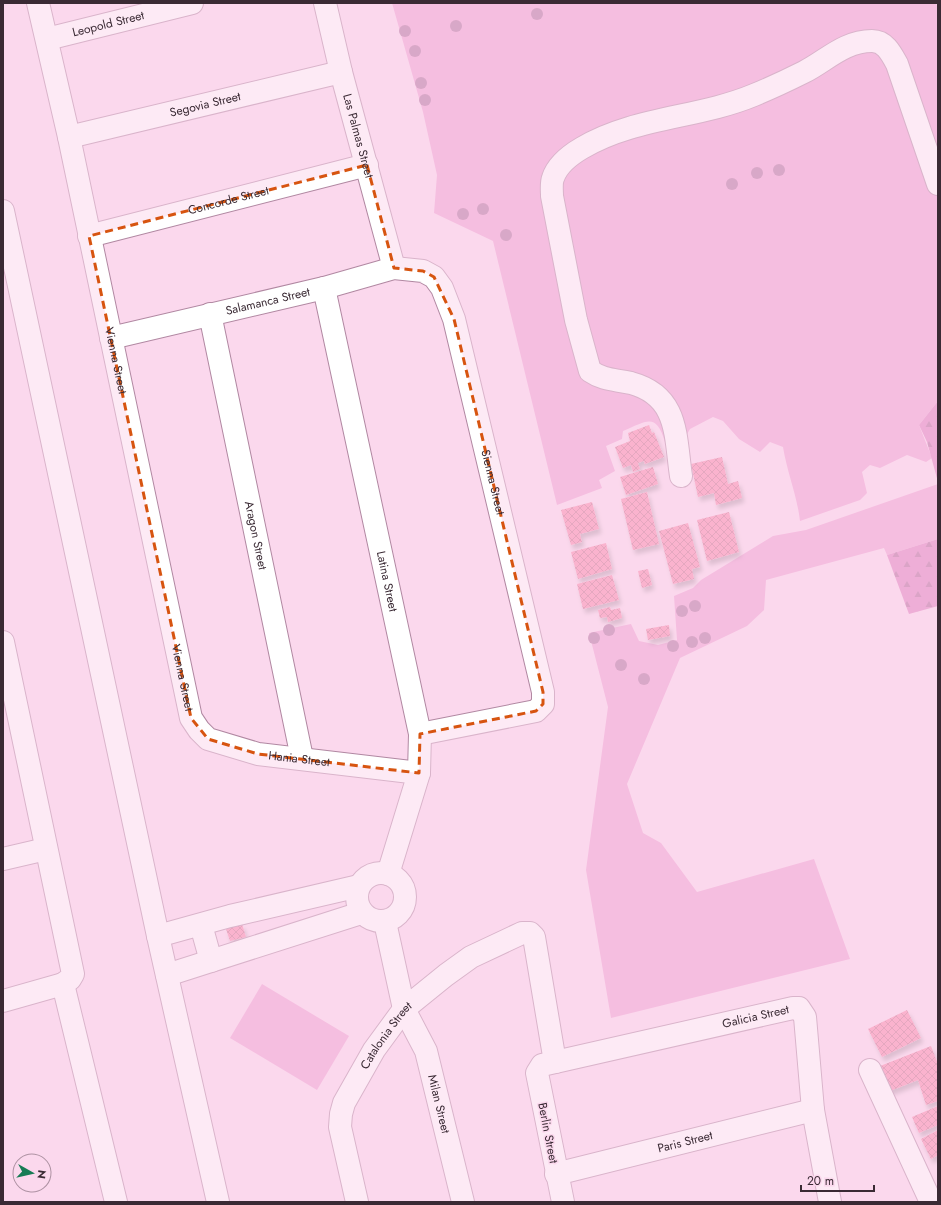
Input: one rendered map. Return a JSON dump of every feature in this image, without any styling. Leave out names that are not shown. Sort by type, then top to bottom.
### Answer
[{"type":"street","name":"Vienna Street","points":[[38,3],[69,137],[191,718]]},
{"type":"street","name":"Leopold Street","points":[[47,39],[192,3]]},
{"type":"street","name":"Las Palmas Street","points":[[325,3],[341,72],[394,268]]},
{"type":"street","points":[[681,476],[672,418],[667,406],[655,395],[632,384],[600,378],[590,371],[576,320],[552,196],[552,179],[562,163],[582,148],[618,132],[720,107],[746,98],[805,71],[838,51],[862,42],[873,41],[883,44],[891,52],[897,64],[938,184]]},
{"type":"street","name":"Segovia Street","points":[[69,137],[341,72]]},
{"type":"street","name":"Concorde Street","points":[[89,236],[367,165]]},
{"type":"street","points":[[3,211],[158,936],[218,1202]]},
{"type":"street","name":"Salamanca Street","points":[[111,338],[324,288],[394,268],[423,271]]},
{"type":"street","name":"Sienna Street","points":[[420,734],[536,711],[543,704],[543,692],[454,318],[442,288],[434,277],[423,271]]},
{"type":"street","name":"Latina Street","points":[[324,288],[420,734],[419,773],[388,874]]},
{"type":"street","name":"Aragon Street","points":[[210,314],[302,758]]},
{"type":"street","points":[[3,642],[10,711],[46,849],[73,969],[73,974],[70,979],[63,984],[3,1001]]},
{"type":"street","name":"Hania Street","points":[[191,718],[199,730],[208,738],[258,754],[419,773]]},
{"type":"street","points":[[3,859],[46,849]]},
{"type":"street","points":[[380,873],[388,874],[401,883],[406,899],[399,914],[385,922],[370,920],[361,913],[357,902],[359,886],[364,880],[372,875],[380,873]]},
{"type":"street","points":[[158,936],[256,910],[359,886]]},
{"type":"street","points":[[256,910],[266,942]]},
{"type":"street","points":[[167,975],[266,942],[361,913]]},
{"type":"street","name":"Milan Street","points":[[385,922],[404,1009],[426,1052],[463,1202]]},
{"type":"street","points":[[200,925],[210,960]]},
{"type":"street","name":"Catalonia Street","points":[[357,1202],[340,1127],[341,1114],[344,1103],[374,1050],[404,1009],[446,975],[471,957],[522,933],[530,933]]},
{"type":"street","name":"Berlin Street","points":[[530,933],[534,937],[548,1063],[537,1073],[556,1174],[563,1202]]},
{"type":"street","points":[[63,984],[116,1202]]},
{"type":"street","name":"Galicia Street","points":[[548,1063],[793,1008],[799,1008],[805,1017],[813,1110],[830,1202]]},
{"type":"street","points":[[870,1070],[931,1202]]},
{"type":"street","name":"Paris Street","points":[[556,1174],[813,1110]]},
{"type":"highlighted area","points":[[367,165],[394,268],[423,271],[434,277],[454,319],[543,692],[543,704],[536,711],[420,734],[419,773],[258,754],[208,739],[191,718],[89,236]]},
{"type":"shaded area","points":[[392,3],[936,3],[938,9],[938,401],[919,425],[932,458],[926,462],[907,455],[880,468],[870,465],[862,472],[867,493],[860,500],[800,521],[797,502],[783,447],[770,442],[760,452],[739,439],[723,421],[713,417],[690,429],[686,436],[671,442],[665,442],[658,426],[654,423],[644,422],[623,431],[622,439],[606,446],[615,471],[599,480],[602,488],[557,505],[493,241],[434,213],[437,175],[423,112]]},
{"type":"shaded area","points":[[938,484],[938,539],[887,555],[884,548],[766,580],[764,610],[747,626],[680,658],[627,784],[643,833],[661,843],[697,892],[814,859],[850,959],[611,1018],[586,870],[608,707],[589,633],[631,624],[639,641],[658,645],[677,640],[674,596],[693,588],[701,580],[773,536],[806,530]]},
{"type":"shaded area","points":[[262,984],[349,1036],[317,1090],[230,1038]]},
{"type":"green space","points":[[938,401],[938,482],[927,442],[919,425]]},
{"type":"green space","points":[[938,539],[938,606],[909,614],[887,555]]},
{"type":"building","points":[[649,425],[652,433],[654,432],[664,457],[645,464],[644,461],[638,463],[640,469],[633,472],[631,465],[623,468],[615,447],[630,441],[628,433]]},
{"type":"building","points":[[722,457],[728,484],[738,481],[742,498],[716,505],[714,493],[698,497],[691,464]]},
{"type":"building","points":[[653,467],[658,484],[626,495],[620,477]]},
{"type":"building","points":[[647,492],[659,544],[633,550],[621,499]]},
{"type":"building","points":[[592,502],[599,529],[580,534],[582,542],[571,545],[561,510]]},
{"type":"building","points":[[729,512],[739,552],[707,561],[697,520]]},
{"type":"building","points":[[688,523],[700,567],[692,569],[694,579],[673,584],[659,531]]},
{"type":"building","points":[[606,543],[612,569],[578,579],[571,552]]},
{"type":"building","points":[[648,569],[652,585],[642,588],[638,571]]},
{"type":"building","points":[[612,575],[619,600],[583,609],[577,584]]},
{"type":"building","points":[[610,607],[611,610],[620,608],[622,618],[608,622],[607,617],[600,618],[598,610]]},
{"type":"building","points":[[669,625],[670,636],[648,640],[646,629]]},
{"type":"building","points":[[242,924],[246,937],[230,941],[226,929]]},
{"type":"building","points":[[907,1010],[921,1038],[882,1057],[868,1029]]},
{"type":"building","points":[[931,1046],[938,1064],[938,1101],[926,1105],[918,1080],[885,1093],[875,1068]]},
{"type":"building","points":[[938,1106],[938,1125],[919,1133],[912,1117]]},
{"type":"building","points":[[938,1130],[938,1155],[931,1159],[921,1139]]}]
